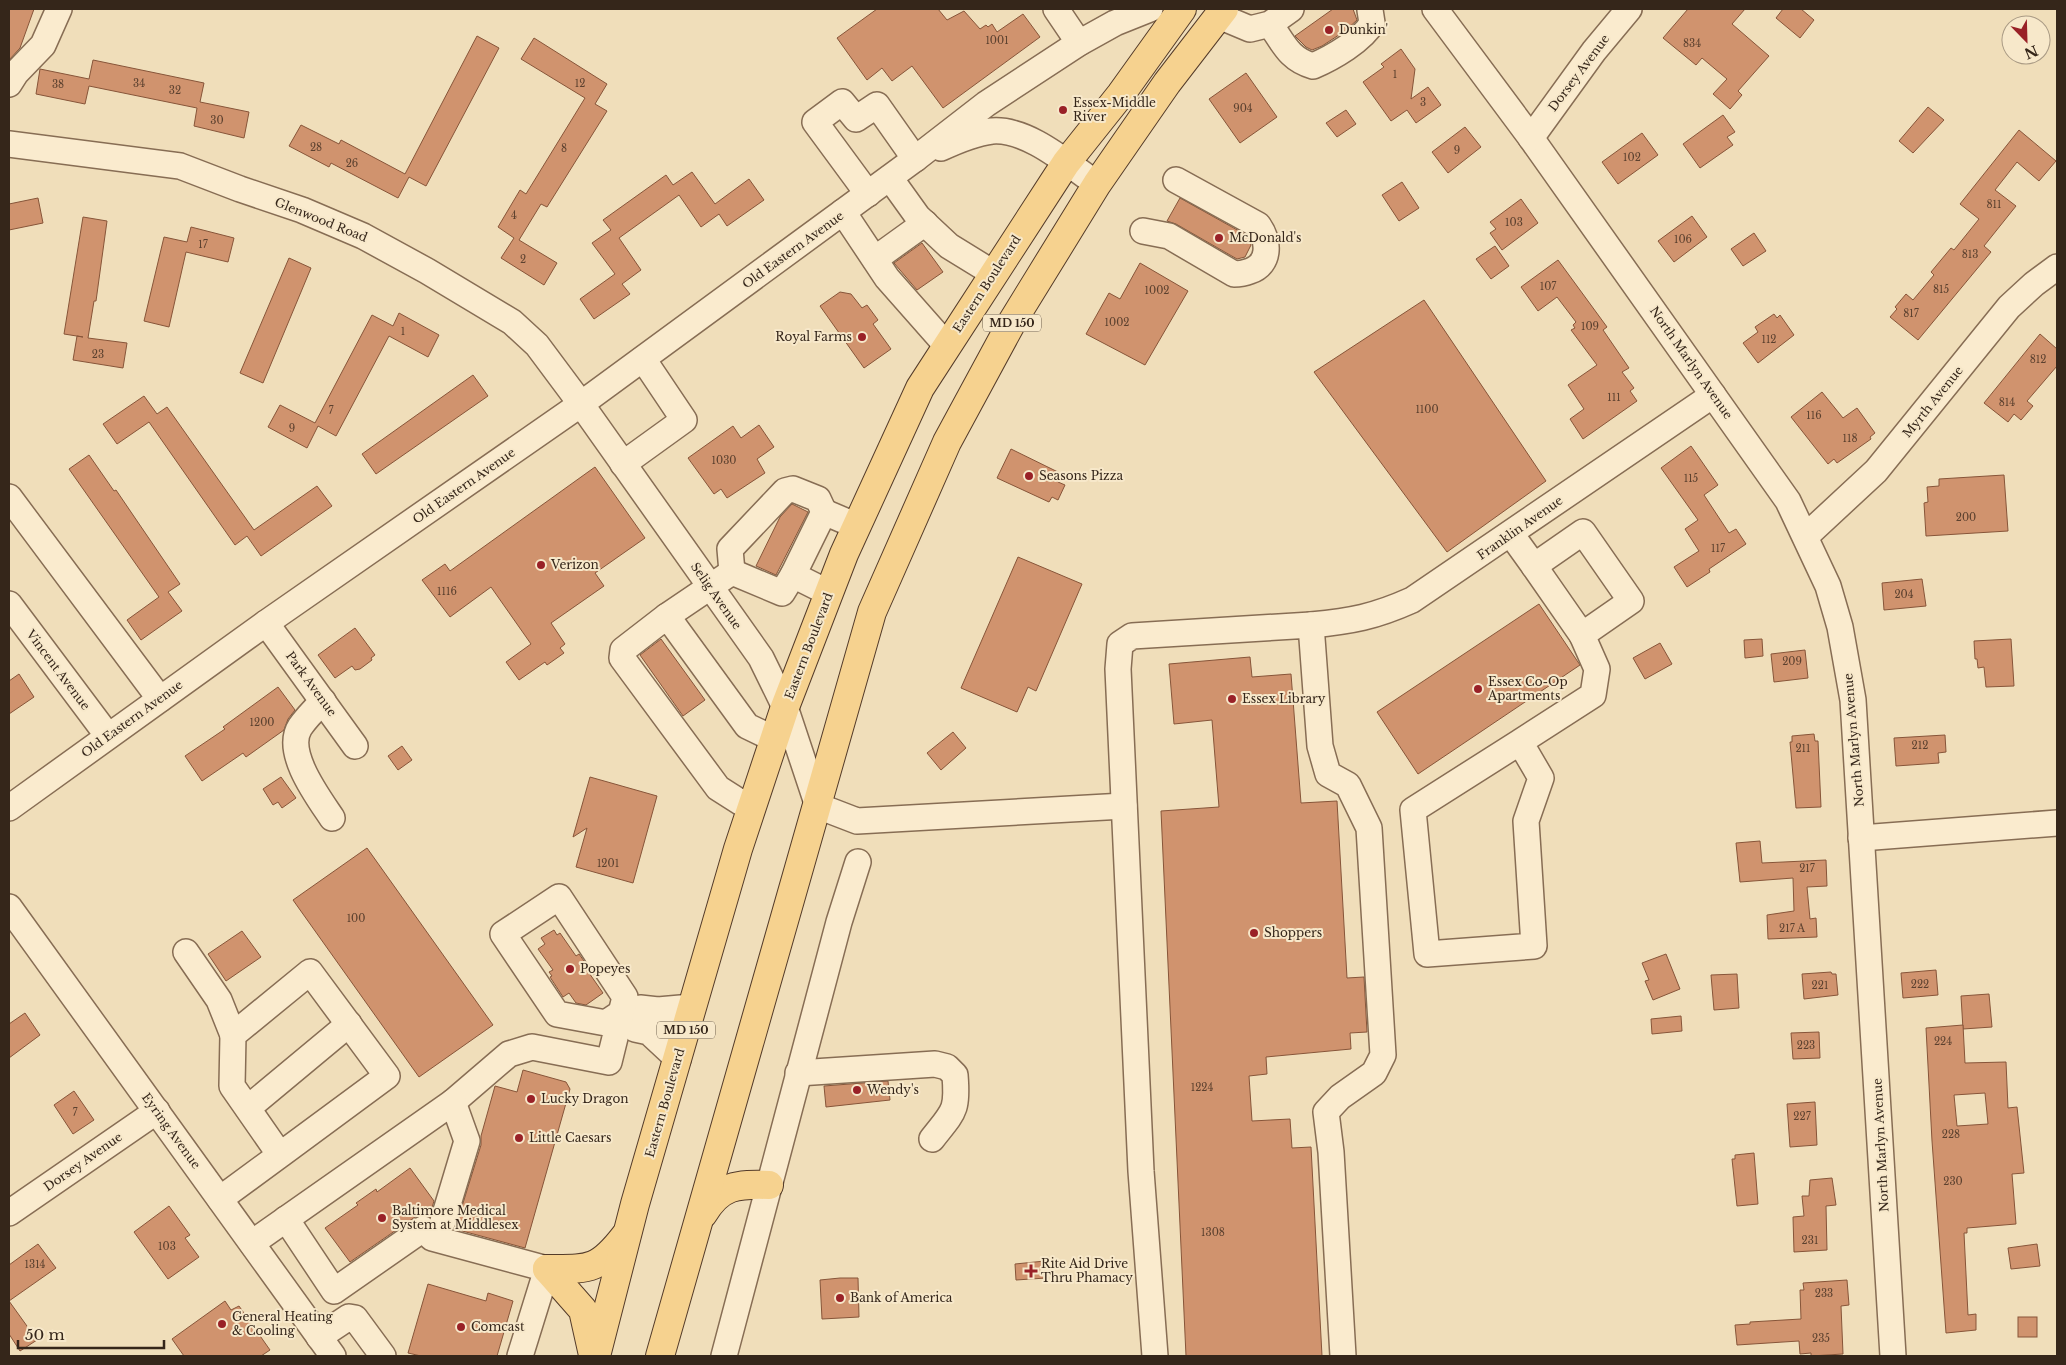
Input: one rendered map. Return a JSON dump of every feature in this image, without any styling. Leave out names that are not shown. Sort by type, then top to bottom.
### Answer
[{"type":"main road","name":"Eastern Boulevard","points":[[595,1356],[692,1007],[751,809],[785,707],[857,526],[920,388],[946,346],[1066,164],[1121,94],[1182,9]]},
{"type":"main road","name":"MD 150","points":[[660,1356],[872,612],[947,442],[1012,322],[1097,184],[1167,83],[1222,12]]},
{"type":"main road","points":[[698,1222],[711,1200],[728,1188],[750,1184],[769,1185]]},
{"type":"main road","points":[[547,1269],[572,1269],[595,1265],[609,1256],[628,1232]]},
{"type":"main road","points":[[547,1269],[583,1310],[595,1356]]},
{"type":"street","points":[[9,84],[16,73],[43,45],[59,9]]},
{"type":"street","points":[[1056,9],[1079,43]]},
{"type":"street","name":"Old Eastern Avenue","points":[[9,808],[266,623],[643,360],[916,159],[986,104],[1079,43],[1115,23],[1150,9]]},
{"type":"street","points":[[1222,12],[1250,29],[1270,24],[1291,9]]},
{"type":"street","points":[[1270,24],[1292,56],[1303,63],[1314,66],[1330,58],[1368,32],[1372,23],[1371,9]]},
{"type":"street","name":"North Marlyn Avenue","points":[[1435,9],[1531,138],[1788,501],[1828,586],[1848,663],[1853,700],[1893,1356]]},
{"type":"street","name":"Dorsey Avenue","points":[[1531,138],[1594,50],[1629,9]]},
{"type":"street","points":[[868,194],[815,122],[842,102],[856,119],[877,105],[916,159]]},
{"type":"street","name":"Old Eastern Avenue","points":[[916,159],[960,140],[992,131],[1010,133],[1029,139],[1097,184]]},
{"type":"street","name":"Glenwood Road","points":[[9,144],[180,166],[302,210],[363,236],[427,271],[512,322],[537,346],[581,404]]},
{"type":"street","points":[[890,178],[925,223],[948,246],[994,273]]},
{"type":"street","points":[[1143,232],[1169,236],[1234,274],[1252,271],[1266,253],[1265,234],[1258,225],[1176,180]]},
{"type":"street","points":[[844,212],[887,278],[946,346]]},
{"type":"street","points":[[875,259],[925,223]]},
{"type":"street","name":"Myrth Avenue","points":[[1806,536],[1876,471],[2009,307],[2034,284],[2057,267]]},
{"type":"street","points":[[623,464],[684,420],[643,360]]},
{"type":"street","name":"Franklin Avenue","points":[[1124,806],[1118,669],[1120,644],[1132,636],[1350,622],[1373,616],[1412,600],[1713,395]]},
{"type":"street","name":"Selig Avenue","points":[[581,404],[760,658],[785,707],[818,806]]},
{"type":"street","points":[[732,572],[730,549],[785,490],[794,489],[818,499],[824,512],[857,526]]},
{"type":"street","points":[[9,497],[160,699]]},
{"type":"street","points":[[732,572],[782,593],[824,512]]},
{"type":"street","points":[[1534,566],[1583,532],[1631,601],[1582,635]]},
{"type":"street","points":[[1511,534],[1582,635],[1598,669],[1593,695],[1413,810],[1427,954],[1534,946],[1526,821],[1541,778],[1520,742]]},
{"type":"street","points":[[732,572],[667,616],[622,650],[622,658],[718,788],[751,809]]},
{"type":"street","points":[[793,575],[829,593]]},
{"type":"street","name":"Vincent Avenue","points":[[9,604],[108,736]]},
{"type":"street","points":[[667,616],[747,726],[774,739]]},
{"type":"street","name":"Park Avenue","points":[[266,623],[355,746]]},
{"type":"street","points":[[1311,625],[1320,746],[1328,774],[1348,785],[1369,828],[1383,1056],[1374,1073],[1340,1097],[1326,1112],[1331,1152],[1343,1356]]},
{"type":"street","points":[[323,701],[299,728],[294,741],[304,775],[332,818]]},
{"type":"street","points":[[818,806],[857,821],[1124,806],[1141,1171],[1155,1356]]},
{"type":"street","points":[[1862,838],[2057,823]]},
{"type":"street","points":[[724,1356],[838,922],[858,862]]},
{"type":"street","points":[[252,1244],[452,1102],[509,1054],[532,1047],[610,1062],[621,1013],[626,997],[559,897],[503,934],[556,1014],[606,1023],[621,1013],[640,1008],[658,1010],[692,1007]]},
{"type":"street","name":"Eyring Avenue","points":[[9,907],[326,1347]]},
{"type":"street","points":[[186,952],[218,1000],[233,1034],[232,1086],[280,1155]]},
{"type":"street","points":[[220,1199],[387,1076],[310,972],[233,1034]]},
{"type":"street","points":[[621,1013],[635,1029],[649,1032],[678,1059]]},
{"type":"street","points":[[248,1108],[349,1024]]},
{"type":"street","points":[[798,1073],[935,1064],[947,1067],[955,1074],[957,1101],[951,1115],[932,1139]]},
{"type":"street","points":[[443,1221],[467,1141],[452,1102]]},
{"type":"street","name":"Dorsey Avenue","points":[[9,1214],[157,1111]]},
{"type":"street","points":[[286,1219],[334,1291],[423,1229],[432,1238],[547,1269],[520,1356]]},
{"type":"street","points":[[326,1347],[349,1317],[355,1318],[383,1356]]},
{"type":"building","points":[[9,9],[34,9],[20,48],[9,60]]},
{"type":"building","points":[[877,9],[938,9],[947,20],[964,11],[980,29],[992,24],[997,32],[1023,14],[1040,37],[943,108],[912,66],[892,81],[882,68],[867,80],[837,38]]},
{"type":"building","name":"Dunkin'","points":[[1333,9],[1353,9],[1357,20],[1345,31],[1322,46],[1312,50],[1295,36]]},
{"type":"building","points":[[1688,9],[1745,9],[1732,24],[1769,56],[1738,91],[1742,95],[1730,109],[1713,94],[1727,79],[1702,58],[1696,65],[1663,38]]},
{"type":"building","points":[[1783,9],[1801,9],[1814,20],[1800,38],[1776,18]]},
{"type":"building","points":[[477,36],[499,48],[426,186],[409,177],[398,198],[331,163],[329,167],[289,146],[301,125],[339,144],[341,140],[405,174]]},
{"type":"building","points":[[534,38],[607,84],[595,104],[607,111],[547,207],[541,204],[519,240],[557,263],[544,285],[501,258],[514,238],[498,227],[520,190],[526,194],[585,98],[521,59]]},
{"type":"building","points":[[1401,49],[1415,69],[1411,99],[1428,87],[1441,105],[1416,123],[1407,110],[1391,121],[1363,82],[1384,67],[1381,64]]},
{"type":"building","points":[[93,60],[204,83],[200,102],[249,112],[244,138],[194,126],[197,108],[89,86],[85,104],[36,94],[40,69],[89,79]]},
{"type":"building","points":[[1246,73],[1277,117],[1240,143],[1209,99]]},
{"type":"building","points":[[1928,107],[1944,120],[1913,153],[1899,141]]},
{"type":"building","points":[[1346,110],[1356,124],[1337,137],[1326,123]]},
{"type":"building","points":[[1723,115],[1735,132],[1727,137],[1733,145],[1700,168],[1683,144]]},
{"type":"building","points":[[1465,127],[1481,147],[1448,173],[1432,152]]},
{"type":"building","points":[[2019,130],[2056,161],[2039,181],[2017,162],[1995,190],[2016,206],[1984,246],[1991,252],[1918,340],[1890,317],[1897,309],[1895,307],[1906,294],[1913,300],[1934,275],[1931,272],[1951,248],[1954,250],[1979,219],[1960,204]]},
{"type":"building","points":[[1642,133],[1658,155],[1618,184],[1602,162]]},
{"type":"building","points":[[692,172],[715,204],[749,179],[764,200],[727,226],[719,214],[701,227],[679,195],[619,238],[641,270],[622,284],[630,294],[594,319],[580,299],[615,274],[592,243],[611,230],[603,220],[666,175],[673,185]]},
{"type":"building","points":[[1402,182],[1419,208],[1399,221],[1382,195]]},
{"type":"building","points":[[38,198],[43,223],[9,230],[9,204]]},
{"type":"building","points":[[1180,198],[1248,236],[1251,245],[1245,257],[1237,259],[1176,224],[1167,221]]},
{"type":"building","points":[[1521,199],[1538,223],[1502,250],[1490,233],[1496,229],[1490,222]]},
{"type":"building","points":[[1692,216],[1707,237],[1674,262],[1658,241]]},
{"type":"building","points":[[83,217],[107,221],[96,301],[94,301],[88,338],[127,343],[123,368],[73,360],[77,336],[64,334]]},
{"type":"building","points":[[191,227],[234,238],[228,262],[186,252],[169,327],[144,321],[164,237],[187,242]]},
{"type":"building","points":[[1754,233],[1766,251],[1743,266],[1731,249]]},
{"type":"building","points":[[922,243],[943,272],[917,290],[894,263]]},
{"type":"building","points":[[1495,246],[1509,266],[1491,279],[1476,259]]},
{"type":"building","points":[[289,258],[311,268],[263,383],[240,373]]},
{"type":"building","points":[[1558,260],[1607,327],[1603,330],[1629,368],[1622,372],[1634,388],[1630,391],[1637,401],[1583,439],[1570,419],[1584,409],[1568,385],[1597,365],[1571,330],[1575,328],[1573,325],[1576,322],[1557,297],[1538,311],[1521,287]]},
{"type":"building","points":[[1140,263],[1188,291],[1145,365],[1086,334],[1109,293],[1120,299]]},
{"type":"building","name":"Royal Farms","points":[[840,292],[851,294],[862,308],[867,305],[878,320],[873,324],[891,349],[864,368],[820,306]]},
{"type":"building","points":[[1424,300],[1546,481],[1447,552],[1314,372]]},
{"type":"building","points":[[399,313],[439,335],[428,357],[389,336],[336,436],[318,426],[307,448],[268,427],[280,405],[315,423],[372,315],[393,326]]},
{"type":"building","points":[[1774,314],[1777,318],[1780,315],[1794,335],[1758,363],[1743,343],[1758,332],[1755,327]]},
{"type":"building","points":[[2040,334],[2057,349],[2057,366],[2027,401],[2033,406],[2021,420],[2014,414],[2008,422],[1984,403]]},
{"type":"building","points":[[473,375],[488,396],[376,474],[362,454]]},
{"type":"building","points":[[1822,392],[1843,418],[1857,408],[1875,433],[1870,437],[1871,439],[1837,463],[1834,459],[1828,464],[1791,417]]},
{"type":"building","points":[[144,396],[157,414],[167,407],[254,530],[317,486],[332,506],[261,556],[247,536],[235,545],[149,422],[117,444],[103,424]]},
{"type":"building","points":[[759,425],[774,447],[757,459],[765,473],[727,498],[721,489],[714,494],[688,458],[733,426],[741,438]]},
{"type":"building","points":[[1691,446],[1718,485],[1704,495],[1729,533],[1736,529],[1746,544],[1709,569],[1710,572],[1687,587],[1674,567],[1699,551],[1685,529],[1698,520],[1661,468]]},
{"type":"building","name":"Seasons Pizza","points":[[1011,449],[1062,474],[1058,482],[1065,485],[1058,500],[1052,497],[1049,502],[997,478]]},
{"type":"building","points":[[89,455],[114,491],[116,490],[180,584],[168,592],[182,611],[141,640],[127,620],[159,597],[69,469]]},
{"type":"building","name":"Verizon","points":[[595,467],[645,538],[595,573],[604,586],[551,623],[565,644],[560,648],[564,653],[547,665],[545,662],[519,680],[506,662],[531,644],[491,587],[450,617],[422,580],[445,564],[450,571]]},
{"type":"building","points":[[2004,475],[2008,531],[1926,536],[1924,503],[1928,502],[1927,487],[1939,486],[1939,479]]},
{"type":"building","points":[[792,504],[808,512],[776,575],[756,566],[780,517]]},
{"type":"building","points":[[1018,557],[1082,584],[1036,691],[1028,687],[1017,712],[961,688]]},
{"type":"building","points":[[1922,579],[1926,606],[1884,610],[1882,583]]},
{"type":"building","name":"Essex Co-Op Apartments","points":[[1539,604],[1580,665],[1418,774],[1377,712]]},
{"type":"building","points":[[355,628],[375,655],[371,658],[372,660],[360,669],[355,670],[352,666],[335,678],[318,655]]},
{"type":"building","points":[[661,639],[705,700],[683,716],[640,655]]},
{"type":"building","points":[[1762,639],[1763,656],[1745,658],[1744,640]]},
{"type":"building","points":[[2011,639],[2014,686],[1986,687],[1984,667],[1978,668],[1977,659],[1975,659],[1974,641]]},
{"type":"building","points":[[1660,643],[1672,664],[1645,679],[1633,658]]},
{"type":"building","points":[[1805,650],[1808,678],[1774,682],[1771,654]]},
{"type":"building","points":[[1250,657],[1252,677],[1291,674],[1301,803],[1337,801],[1347,978],[1364,977],[1367,1032],[1350,1033],[1351,1049],[1266,1057],[1267,1074],[1249,1076],[1252,1121],[1290,1119],[1292,1148],[1311,1147],[1322,1356],[1186,1356],[1161,811],[1219,807],[1212,720],[1174,724],[1169,664]]},
{"type":"building","points":[[19,674],[34,697],[9,714],[9,681]]},
{"type":"building","points":[[278,687],[295,710],[288,719],[284,730],[246,757],[243,753],[202,781],[185,756],[225,729],[223,727]]},
{"type":"building","points":[[953,732],[966,748],[941,770],[927,753]]},
{"type":"building","points":[[1814,734],[1815,741],[1818,741],[1821,807],[1796,808],[1790,742],[1792,742],[1792,736]]},
{"type":"building","points":[[1945,735],[1946,752],[1938,753],[1939,763],[1896,766],[1894,738]]},
{"type":"building","points":[[402,746],[412,760],[398,770],[388,756]]},
{"type":"building","points":[[281,777],[296,798],[282,808],[278,802],[273,805],[263,789]]},
{"type":"building","points":[[590,777],[657,796],[633,883],[576,867],[587,828],[573,837]]},
{"type":"building","points":[[1760,841],[1762,863],[1826,860],[1827,886],[1807,887],[1810,919],[1816,918],[1817,937],[1768,939],[1767,915],[1794,911],[1793,878],[1740,882],[1736,843]]},
{"type":"building","points":[[367,848],[493,1025],[419,1077],[293,900]]},
{"type":"building","name":"Popeyes","points":[[554,930],[557,935],[560,933],[576,956],[579,954],[589,968],[587,970],[603,993],[586,1005],[576,1003],[569,993],[563,997],[550,977],[552,976],[549,972],[553,970],[538,949],[545,944],[541,938]]},
{"type":"building","points":[[242,931],[261,957],[226,981],[208,954]]},
{"type":"building","points":[[1666,954],[1680,989],[1653,1000],[1645,981],[1649,980],[1642,963]]},
{"type":"building","points":[[1936,970],[1938,995],[1903,998],[1901,973]]},
{"type":"building","points":[[1831,972],[1836,974],[1838,995],[1804,999],[1802,974]]},
{"type":"building","points":[[1737,974],[1739,1008],[1714,1010],[1711,975]]},
{"type":"building","points":[[1989,994],[1992,1027],[1963,1029],[1961,996]]},
{"type":"building","points":[[25,1013],[40,1035],[9,1058],[9,1024]]},
{"type":"building","points":[[1681,1016],[1682,1031],[1652,1034],[1651,1019]]},
{"type":"building","points":[[1963,1025],[1965,1063],[2006,1062],[2008,1108],[2017,1107],[2024,1173],[2012,1174],[2016,1224],[1967,1228],[1967,1233],[1964,1233],[1968,1315],[1976,1314],[1976,1330],[1946,1333],[1926,1028]],"holes":[[[1985,1093],[1988,1124],[1957,1126],[1954,1095]]]},
{"type":"building","points":[[1819,1032],[1820,1058],[1793,1059],[1791,1033]]},
{"type":"building","points":[[523,1070],[566,1082],[570,1089],[525,1248],[455,1229],[481,1145],[481,1136],[495,1086],[517,1092]]},
{"type":"building","name":"Wendy's","points":[[888,1081],[890,1100],[826,1107],[824,1086]]},
{"type":"building","points":[[74,1091],[94,1120],[73,1134],[54,1105]]},
{"type":"building","points":[[1815,1102],[1817,1145],[1790,1147],[1787,1104]]},
{"type":"building","points":[[1754,1153],[1758,1204],[1737,1206],[1732,1159],[1735,1159],[1735,1155]]},
{"type":"building","name":"Baltimore Medical System at Middlesex","points":[[410,1168],[434,1201],[430,1214],[415,1217],[350,1262],[325,1228],[358,1205],[356,1203],[376,1189],[377,1192]]},
{"type":"building","points":[[1832,1178],[1836,1205],[1826,1206],[1827,1250],[1794,1252],[1793,1217],[1804,1216],[1802,1196],[1809,1196],[1810,1180]]},
{"type":"building","points":[[169,1206],[190,1235],[185,1238],[199,1257],[168,1279],[134,1232]]},
{"type":"building","points":[[38,1244],[56,1268],[9,1301],[9,1265]]},
{"type":"building","points":[[2037,1244],[2040,1266],[2011,1269],[2008,1248]]},
{"type":"building","name":"Rite Aid Drive Thru Phamacy","points":[[1045,1261],[1046,1278],[1016,1280],[1015,1264]]},
{"type":"building","name":"Bank of America","points":[[858,1278],[859,1317],[822,1319],[820,1280]]},
{"type":"building","points":[[1847,1280],[1849,1305],[1841,1306],[1843,1354],[1811,1356],[1811,1353],[1800,1354],[1799,1341],[1737,1345],[1735,1325],[1750,1324],[1750,1322],[1801,1319],[1800,1290],[1804,1290],[1803,1283]]},
{"type":"building","name":"Comcast","points":[[428,1284],[486,1301],[488,1293],[513,1301],[497,1356],[421,1356],[408,1353]]},
{"type":"building","points":[[9,1301],[37,1340],[20,1351],[9,1334]]},
{"type":"building","name":"General Heating & Cooling","points":[[225,1301],[231,1310],[239,1306],[270,1350],[261,1356],[184,1356],[172,1339]]},
{"type":"building","points":[[2018,1317],[2037,1317],[2037,1337],[2018,1337]]},
{"type":"place","name":"Dunkin'","points":[[1329,30]]},
{"type":"place","name":"Essex-Middle River","points":[[1063,110]]},
{"type":"place","name":"McDonald's","points":[[1219,238]]},
{"type":"place","name":"Royal Farms","points":[[862,337]]},
{"type":"place","name":"Seasons Pizza","points":[[1029,476]]},
{"type":"place","name":"Verizon","points":[[541,565]]},
{"type":"place","name":"Essex Co-Op Apartments","points":[[1478,689]]},
{"type":"place","name":"Essex Library","points":[[1232,699]]},
{"type":"place","name":"Shoppers","points":[[1254,933]]},
{"type":"place","name":"Popeyes","points":[[570,969]]},
{"type":"place","name":"Wendy's","points":[[857,1090]]},
{"type":"place","name":"Lucky Dragon","points":[[531,1099]]},
{"type":"place","name":"Little Caesars","points":[[519,1138]]},
{"type":"place","name":"Baltimore Medical System at Middlesex","points":[[382,1218]]},
{"type":"place","name":"Rite Aid Drive Thru Phamacy","points":[[1031,1271]]},
{"type":"place","name":"Bank of America","points":[[840,1298]]},
{"type":"place","name":"General Heating & Cooling","points":[[222,1324]]},
{"type":"place","name":"Comcast","points":[[461,1327]]}]
